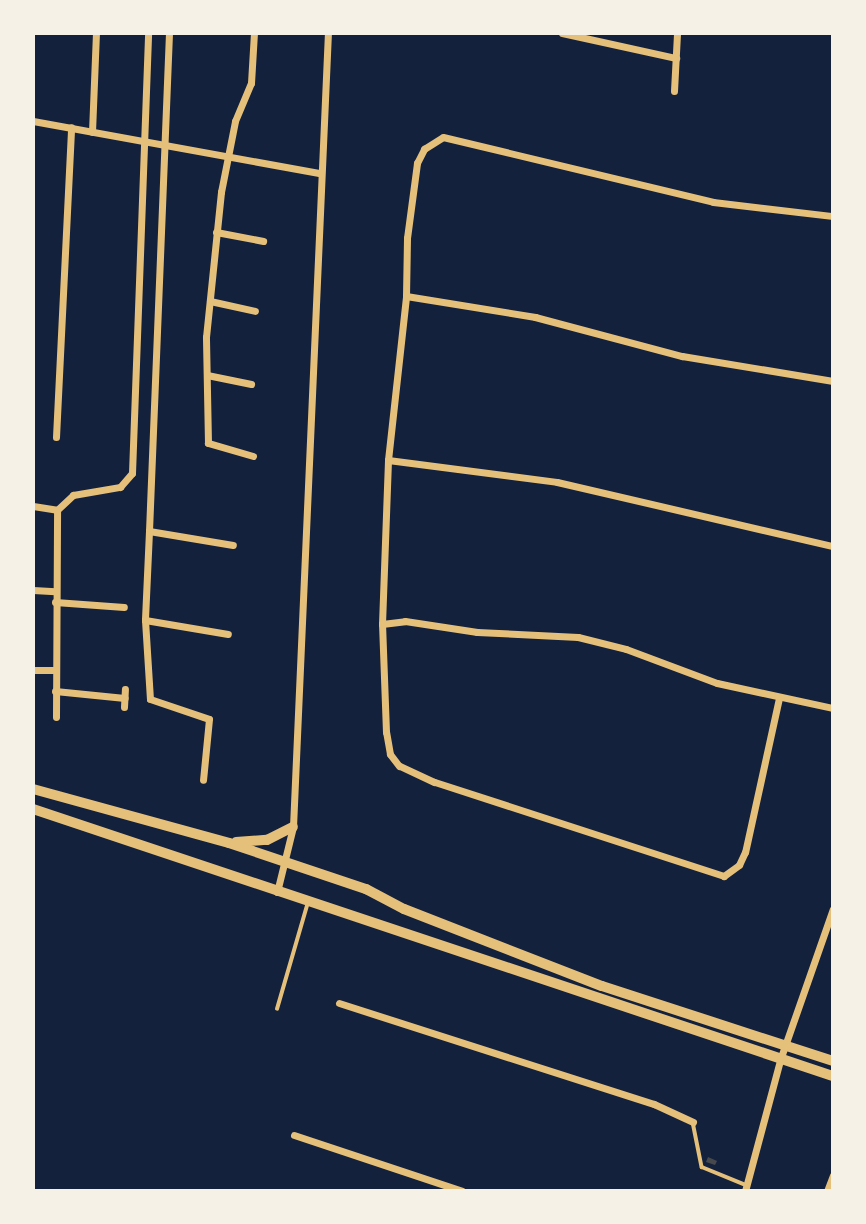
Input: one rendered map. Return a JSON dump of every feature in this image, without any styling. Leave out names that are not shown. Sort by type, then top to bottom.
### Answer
[{"type":"street","points":[[92,132],[96,33]]},
{"type":"street","points":[[56,717],[54,670],[57,510],[73,495],[120,487],[132,473],[148,33]]},
{"type":"street","points":[[169,33],[145,620],[150,699],[209,719],[203,780]]},
{"type":"street","points":[[253,456],[208,443],[206,375],[216,232],[227,159],[251,83],[254,33]]},
{"type":"street","points":[[276,892],[293,827],[328,33]]},
{"type":"street","points":[[562,33],[676,58]]},
{"type":"street","points":[[674,92],[677,33]]},
{"type":"street","points":[[33,121],[227,159],[320,173]]},
{"type":"street","points":[[56,437],[71,127]]},
{"type":"street","points":[[779,698],[745,852],[733,872],[715,875],[434,782],[399,766],[390,754],[386,732],[382,624],[388,460],[407,296],[407,238],[417,163],[434,139],[458,139],[713,202],[833,216]]},
{"type":"street","points":[[216,232],[263,241]]},
{"type":"street","points":[[407,296],[535,317],[682,356],[833,381]]},
{"type":"street","points":[[210,301],[255,311]]},
{"type":"street","points":[[206,375],[251,384]]},
{"type":"street","points":[[388,460],[557,482],[833,546]]},
{"type":"street","points":[[33,506],[57,510]]},
{"type":"street","points":[[149,531],[233,545]]},
{"type":"street","points":[[33,590],[55,591]]},
{"type":"street","points":[[55,601],[124,607]]},
{"type":"street","points":[[145,620],[228,634]]},
{"type":"street","points":[[382,624],[405,621],[477,632],[579,637],[779,698],[833,708]]},
{"type":"street","points":[[33,670],[54,670]]},
{"type":"street","points":[[55,691],[125,694],[124,707]]},
{"type":"street","points":[[33,789],[229,843],[366,889],[404,909],[602,986],[833,1061]]},
{"type":"street","points":[[33,809],[833,1076]]},
{"type":"street","points":[[229,843],[267,840],[293,827]]},
{"type":"street","points":[[745,1188],[784,1046],[833,909]]},
{"type":"street","points":[[339,1003],[654,1104],[693,1122]]},
{"type":"street","points":[[294,1135],[462,1191]]},
{"type":"street","points":[[827,1191],[833,1175]]},
{"type":"lane","points":[[277,1009],[309,900]]},
{"type":"lane","points":[[693,1122],[702,1167],[745,1188]]},
{"type":"building","points":[[708,1157],[717,1161],[715,1165],[706,1162]]}]
